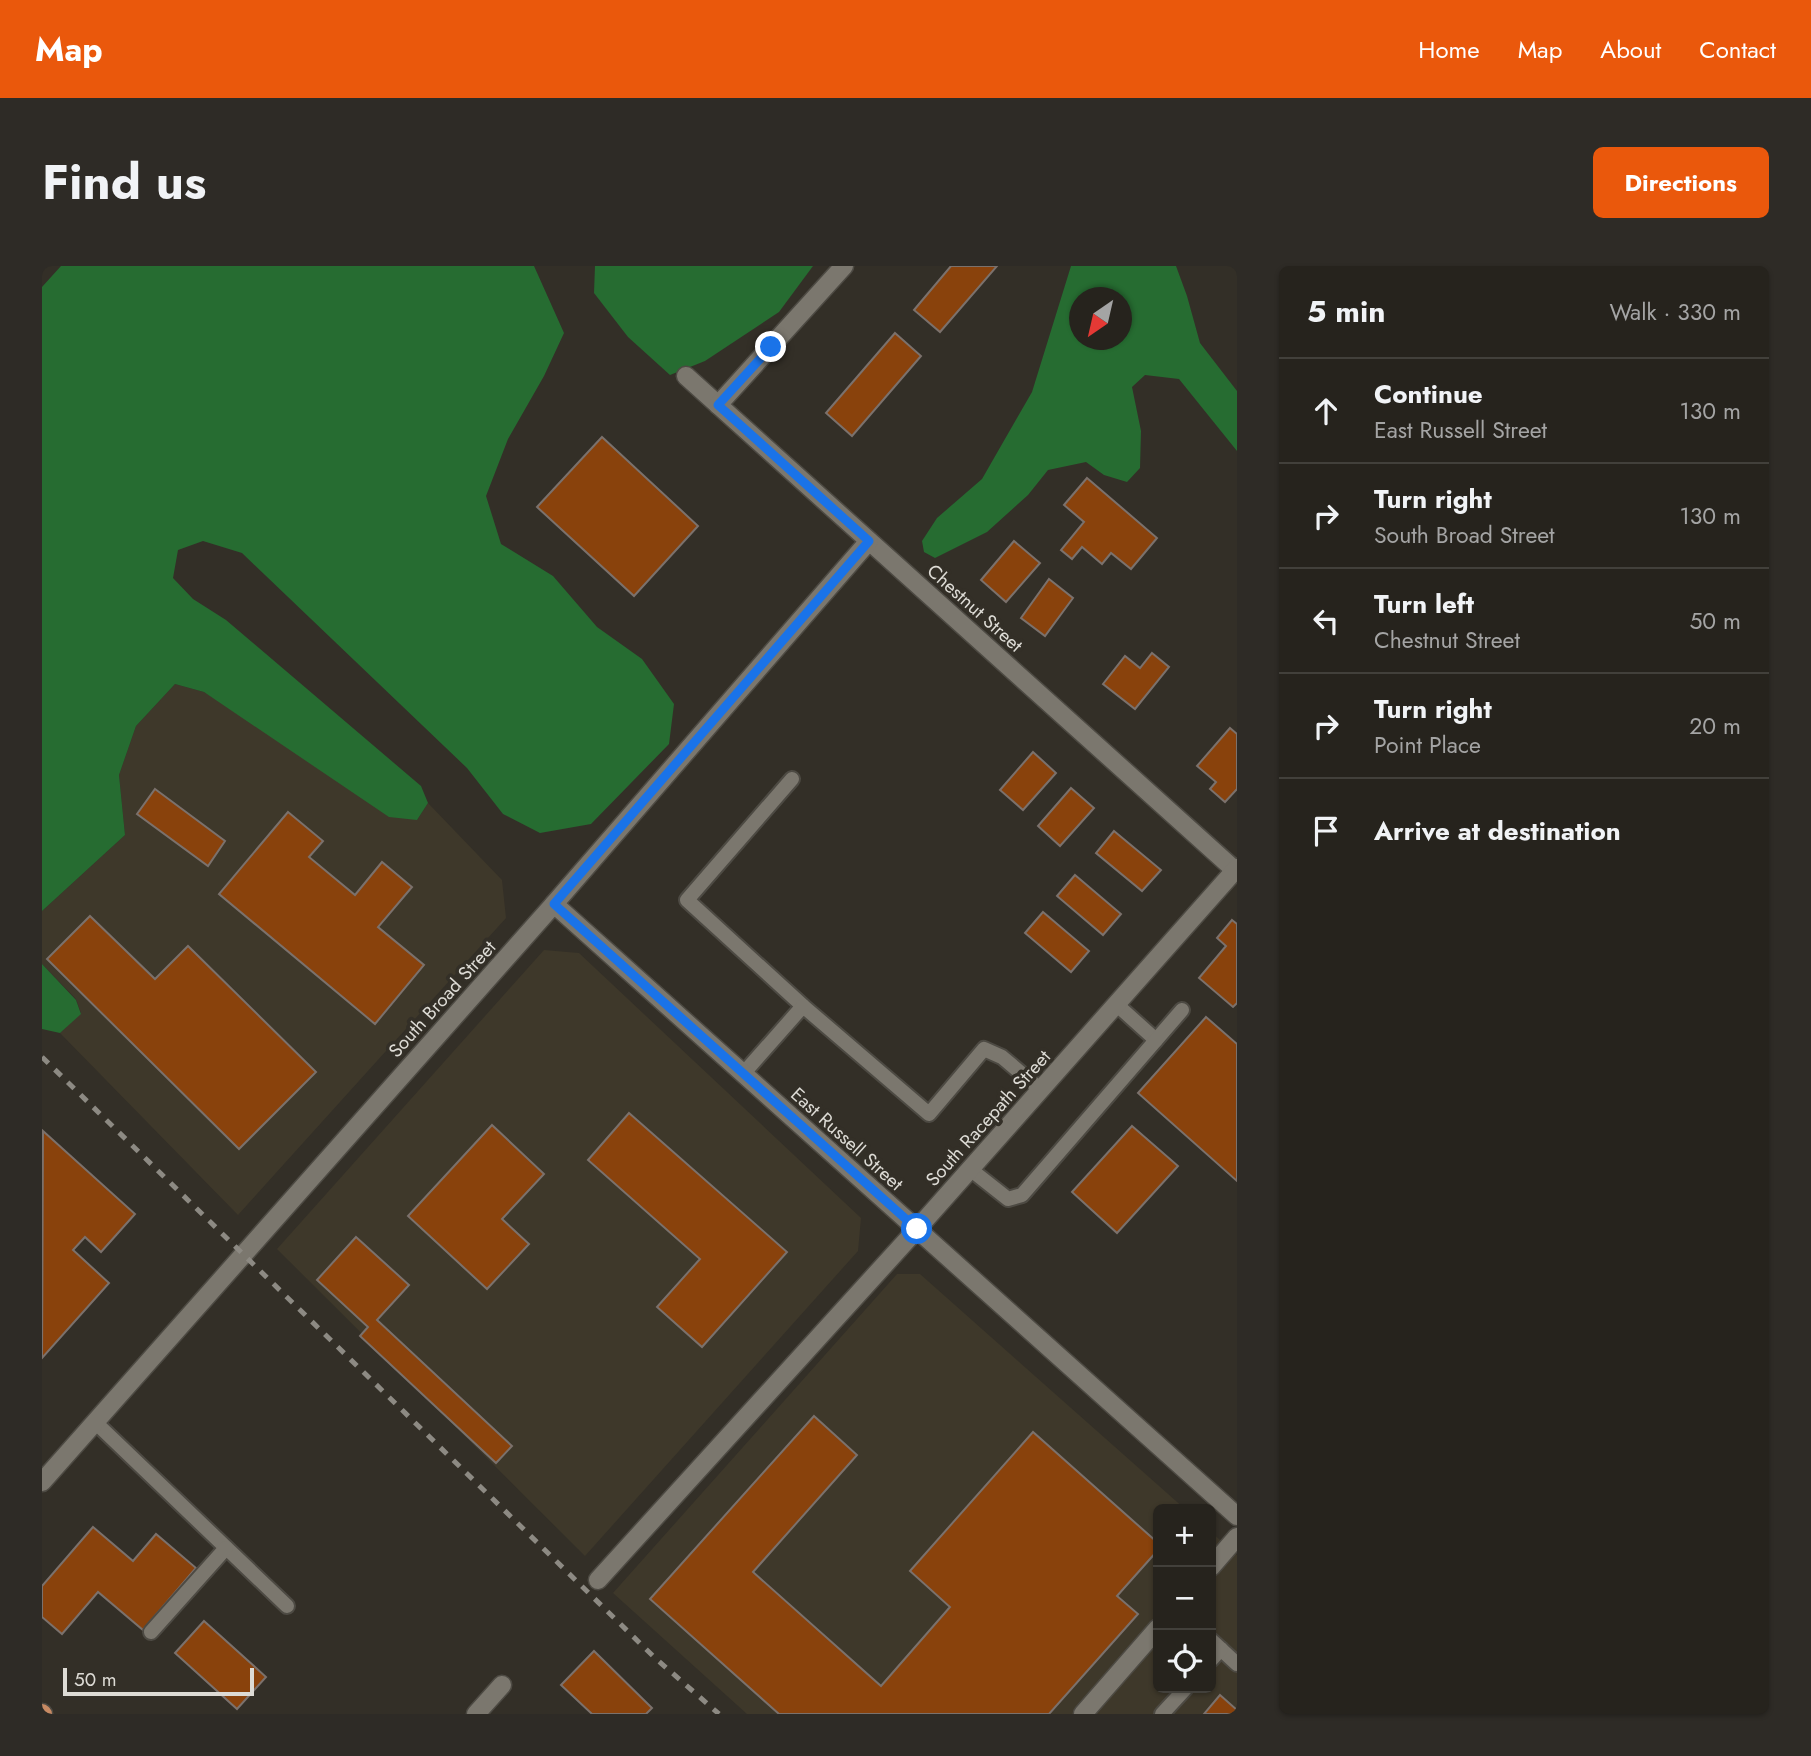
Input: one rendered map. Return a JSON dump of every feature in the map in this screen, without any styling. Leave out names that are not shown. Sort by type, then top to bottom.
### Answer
[{"type":"street","points":[[718,405],[844,266]]},
{"type":"street","name":"Chestnut Street","points":[[686,376],[1236,870]]},
{"type":"street","name":"South Broad Street","points":[[42,1482],[554,904],[869,541]]},
{"type":"street","name":"South Racepath Street","points":[[598,1580],[917,1229],[1236,870]]},
{"type":"street","name":"East Russell Street","points":[[554,904],[1237,1516]]},
{"type":"street","points":[[1216,1561],[1237,1537]]},
{"type":"street","points":[[1083,1714],[1156,1630]]},
{"type":"street","points":[[476,1714],[502,1685]]},
{"type":"lane","points":[[792,779],[687,900],[803,1006],[929,1114],[984,1049],[1002,1057],[1041,1090]]},
{"type":"lane","points":[[1116,1004],[1156,1040]]},
{"type":"lane","points":[[743,1074],[803,1006]]},
{"type":"lane","points":[[970,1169],[1008,1199],[1022,1195],[1182,1010]]},
{"type":"lane","points":[[95,1422],[286,1606]]},
{"type":"lane","points":[[151,1632],[226,1548]]},
{"type":"lane","points":[[1216,1651],[1237,1664]]},
{"type":"lane","points":[[1162,1714],[1181,1693]]},
{"type":"shaded area","points":[[175,684],[204,692],[417,820],[428,803],[502,880],[506,918],[238,1215],[60,1033],[81,1013],[76,999],[42,964],[42,911],[125,835],[119,775],[136,726]]},
{"type":"shaded area","points":[[544,950],[579,953],[861,1218],[858,1251],[585,1556],[277,1249]]},
{"type":"shaded area","points":[[897,1274],[920,1274],[1179,1504],[1153,1504],[1153,1693],[1216,1693],[1216,1536],[1237,1555],[1237,1714],[747,1714],[613,1593]]},
{"type":"green space","points":[[61,266],[534,266],[564,333],[544,376],[508,439],[486,496],[501,544],[553,576],[597,627],[642,659],[674,704],[669,744],[591,824],[540,833],[503,814],[467,768],[242,553],[203,541],[178,550],[173,578],[193,599],[226,620],[421,786],[428,803],[417,820],[389,817],[204,692],[175,684],[136,726],[119,775],[125,835],[42,911],[42,287]]},
{"type":"green space","points":[[595,266],[813,266],[779,312],[705,361],[670,375],[628,337],[594,293]]},
{"type":"green space","points":[[1071,266],[1176,266],[1200,343],[1237,391],[1237,451],[1179,379],[1145,375],[1132,387],[1141,431],[1140,468],[1127,482],[1104,475],[1086,462],[1048,470],[1028,495],[987,532],[935,558],[924,552],[922,541],[937,518],[982,479],[1032,392]]},
{"type":"green space","points":[[42,964],[76,1000],[81,1014],[60,1033],[42,1029]]},
{"type":"building","points":[[951,266],[997,266],[940,332],[914,310]]},
{"type":"building","points":[[895,333],[921,356],[852,436],[826,413]]},
{"type":"building","points":[[602,437],[698,526],[634,596],[537,507]]},
{"type":"building","points":[[1087,478],[1157,538],[1131,569],[1111,553],[1102,564],[1082,547],[1072,559],[1061,550],[1084,522],[1064,505]]},
{"type":"building","points":[[1014,541],[1040,563],[1006,602],[981,580]]},
{"type":"building","points":[[1049,579],[1073,598],[1045,636],[1021,618]]},
{"type":"building","points":[[1152,653],[1169,667],[1135,709],[1103,684],[1125,656],[1140,668]]},
{"type":"building","points":[[1230,728],[1237,734],[1237,789],[1225,802],[1210,789],[1216,782],[1197,766]]},
{"type":"building","points":[[1033,752],[1056,773],[1023,810],[1000,790]]},
{"type":"building","points":[[1071,788],[1094,808],[1060,846],[1038,826]]},
{"type":"building","points":[[155,789],[225,841],[208,866],[137,814]]},
{"type":"building","points":[[288,812],[323,841],[309,857],[355,895],[382,862],[412,887],[378,927],[424,965],[375,1024],[219,894]]},
{"type":"building","points":[[1114,831],[1161,870],[1142,891],[1096,853]]},
{"type":"building","points":[[1075,875],[1121,914],[1103,935],[1057,896]]},
{"type":"building","points":[[1043,912],[1089,951],[1071,972],[1025,933]]},
{"type":"building","points":[[90,916],[155,979],[188,946],[316,1072],[239,1149],[47,959]]},
{"type":"building","points":[[1232,920],[1237,924],[1237,1003],[1233,1007],[1199,978],[1226,946],[1217,938]]},
{"type":"building","points":[[1206,1017],[1237,1044],[1237,1181],[1138,1093]]},
{"type":"building","points":[[629,1113],[787,1252],[702,1347],[657,1307],[700,1259],[588,1160]]},
{"type":"building","points":[[492,1125],[544,1174],[502,1219],[529,1244],[487,1289],[408,1216]]},
{"type":"building","points":[[1132,1126],[1178,1166],[1117,1233],[1072,1192]]},
{"type":"building","points":[[43,1131],[135,1214],[101,1252],[85,1237],[73,1250],[109,1283],[42,1358]]},
{"type":"building","points":[[356,1237],[409,1285],[377,1320],[512,1446],[496,1463],[360,1336],[368,1327],[317,1280]]},
{"type":"building","points":[[814,1416],[857,1455],[753,1572],[881,1686],[950,1607],[910,1571],[1033,1432],[1153,1539],[1153,1556],[1117,1596],[1138,1614],[1049,1714],[779,1714],[650,1599]]},
{"type":"building","points":[[93,1527],[133,1561],[156,1534],[196,1568],[143,1630],[98,1592],[62,1634],[42,1617],[42,1586]]},
{"type":"building","points":[[204,1621],[266,1677],[237,1709],[175,1653]]},
{"type":"building","points":[[594,1651],[652,1708],[646,1714],[592,1714],[561,1685]]},
{"type":"building","points":[[1220,1695],[1237,1710],[1237,1714],[1204,1714]]},
{"type":"railway","points":[[42,1057],[654,1657],[719,1714]]},
{"type":"route","points":[[771,347],[718,405],[869,541],[554,904],[917,1229]]}]
